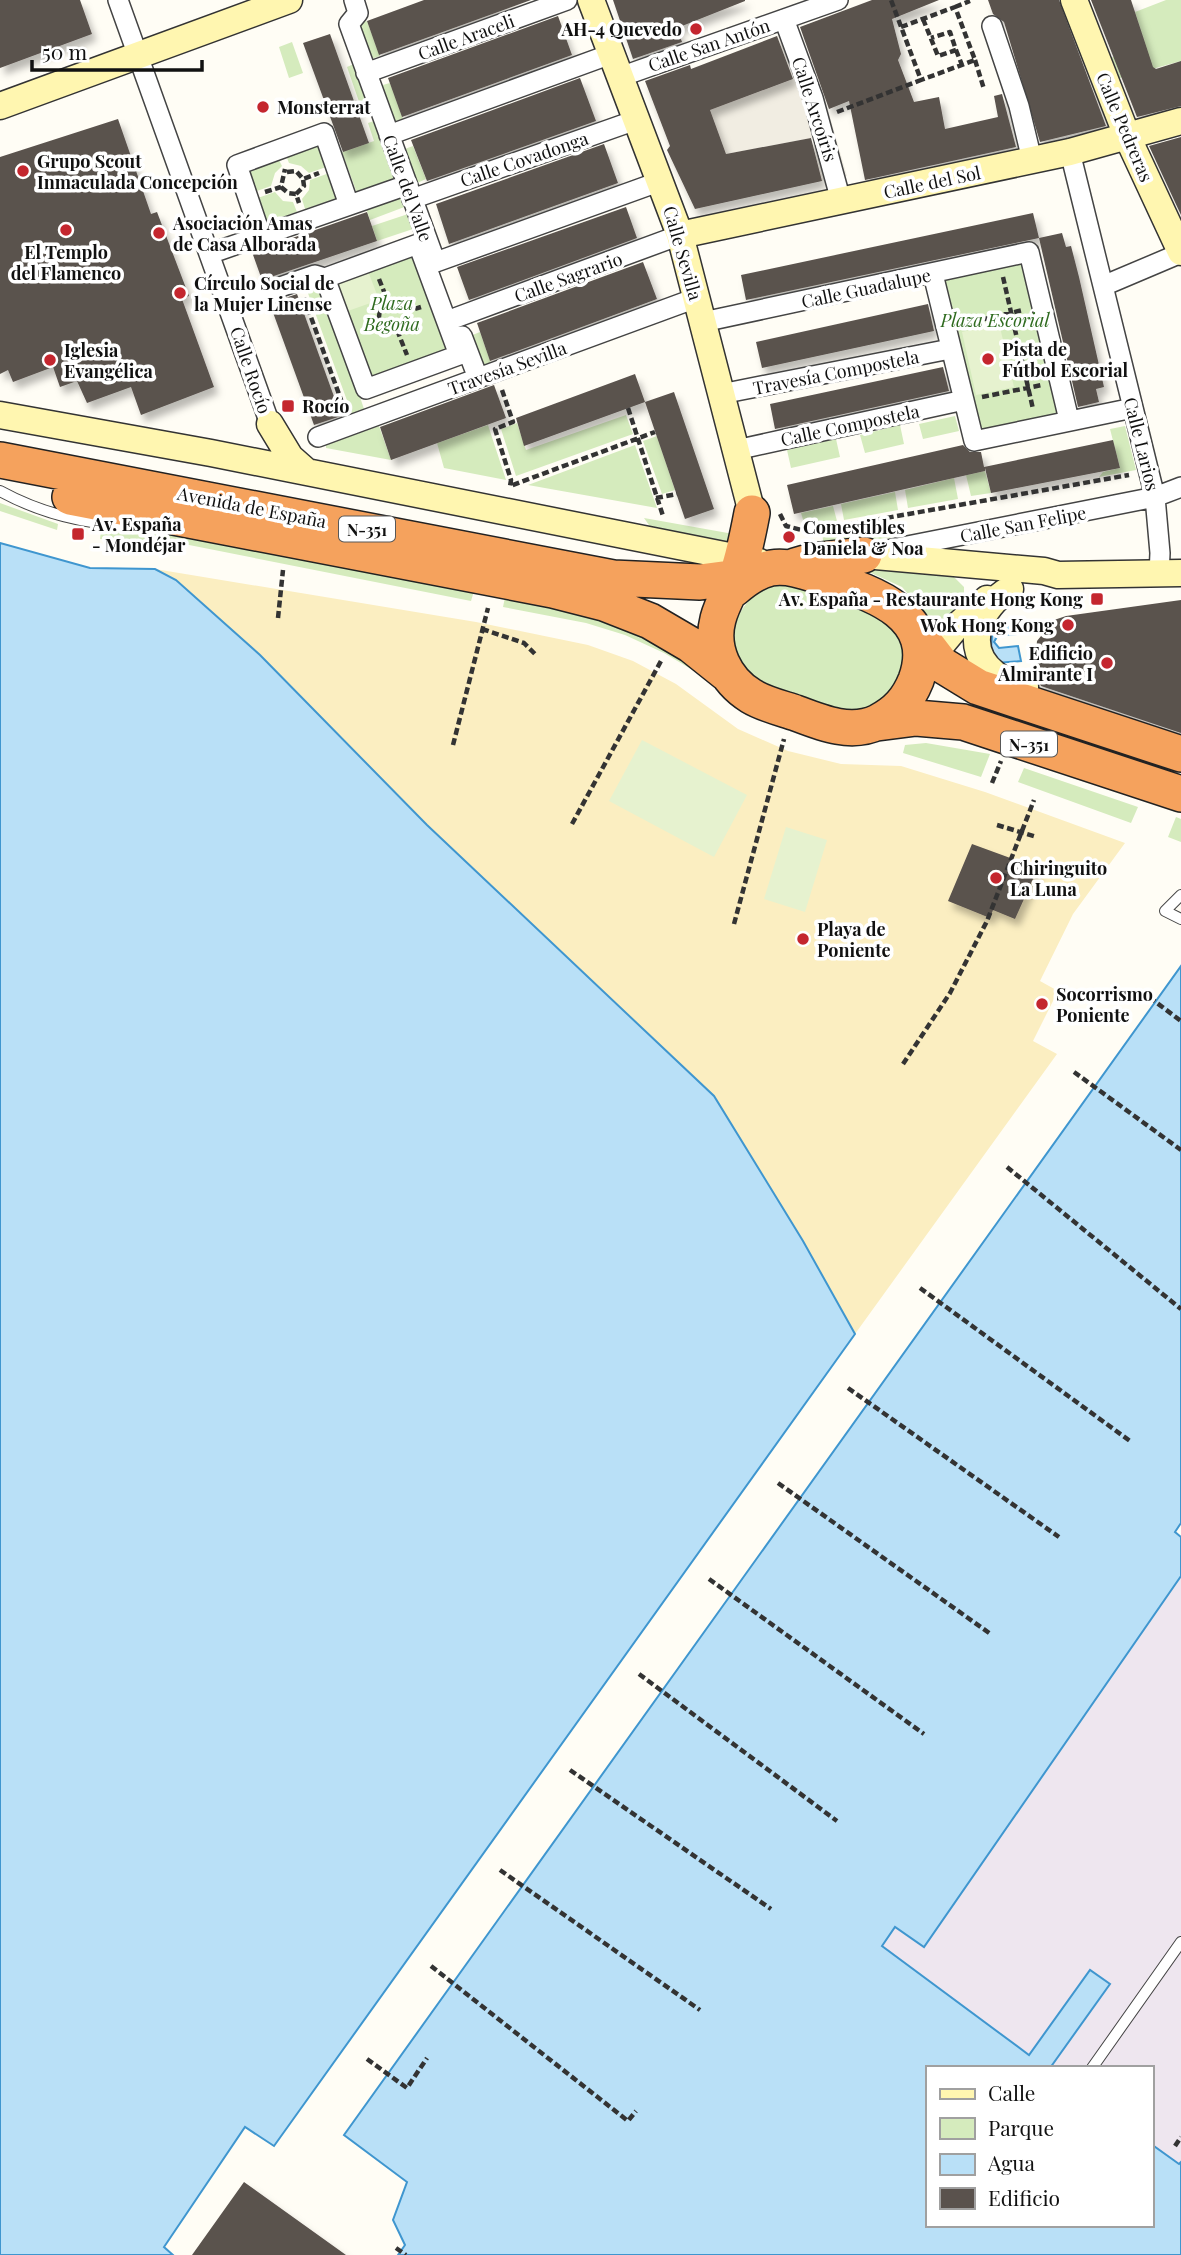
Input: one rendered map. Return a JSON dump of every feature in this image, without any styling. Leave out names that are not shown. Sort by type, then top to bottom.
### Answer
[{"type":"highway","name":"Avenida de España","points":[[0,460],[613,578],[668,582],[759,573]]},
{"type":"highway","name":"Avenida de España","points":[[0,484],[554,590],[604,603],[668,630],[726,673]]},
{"type":"highway","points":[[752,513],[759,573]]},
{"type":"highway","points":[[752,513],[769,543],[759,573]]},
{"type":"highway","points":[[759,573],[812,561],[864,555]]},
{"type":"highway","name":"N-351","points":[[1181,754],[978,687],[921,652],[889,601],[873,593],[759,573],[718,619],[715,639],[726,673],[753,698],[828,725],[850,728],[916,718],[962,722],[1181,794]]},
{"type":"highway","points":[[874,724],[902,705],[921,652]]},
{"type":"street","name":"Calle Rocío","points":[[118,0],[270,424]]},
{"type":"street","points":[[0,106],[289,0]]},
{"type":"street","name":"Calle del Valle","points":[[354,0],[358,13],[349,24],[410,192],[422,240],[436,262],[456,318],[464,356],[487,375]]},
{"type":"street","name":"Calle Araceli","points":[[366,73],[567,0]]},
{"type":"street","name":"Calle Sevilla","points":[[591,0],[680,235],[752,513]]},
{"type":"street","name":"Calle San Antón","points":[[389,135],[616,65],[784,19],[838,0]]},
{"type":"street","name":"Calle Pedreras","points":[[1074,0],[1127,136],[1181,253]]},
{"type":"street","name":"Calle Arcoíris","points":[[784,19],[820,119],[841,201]]},
{"type":"street","points":[[992,26],[1019,106],[1032,160]]},
{"type":"street","name":"Calle Covadonga","points":[[209,254],[349,205],[410,192],[636,120]]},
{"type":"street","name":"Calle del Sol","points":[[680,235],[1070,152],[1181,121]]},
{"type":"street","points":[[261,236],[237,165],[278,150],[324,134],[349,205]]},
{"type":"street","name":"Calle Larios","points":[[1070,152],[1155,497],[1160,553],[1170,574]]},
{"type":"street","points":[[436,262],[660,181]]},
{"type":"street","name":"Calle Sagrario","points":[[456,318],[680,235]]},
{"type":"street","points":[[228,305],[315,275],[325,278],[422,240],[464,356],[366,389]]},
{"type":"street","name":"Calle Guadalupe","points":[[700,310],[933,274],[1029,252],[1042,305]]},
{"type":"street","points":[[1103,286],[1181,253]]},
{"type":"street","points":[[933,274],[974,441],[1133,408]]},
{"type":"street","points":[[325,278],[366,389],[363,396],[371,418]]},
{"type":"street","points":[[1042,305],[1069,420]]},
{"type":"street","name":"Travesía Sevilla","points":[[318,437],[487,375],[700,310]]},
{"type":"street","name":"Travesía Compostela","points":[[721,394],[950,349]]},
{"type":"street","name":"Calle Compostela","points":[[736,450],[964,400]]},
{"type":"street","points":[[0,415],[307,472],[759,573]]},
{"type":"street","points":[[237,458],[263,444],[270,434],[270,424]]},
{"type":"street","points":[[270,424],[289,457],[307,472]]},
{"type":"street","name":"Calle San Felipe","points":[[864,555],[1155,497],[1181,487]]},
{"type":"street","points":[[864,555],[1044,571],[1058,575]]},
{"type":"street","points":[[921,652],[973,609],[1010,589],[1058,575],[1170,574]]},
{"type":"street","points":[[1010,589],[988,605],[978,624],[977,646],[982,659],[996,676],[1181,738]]},
{"type":"lane","points":[[0,491],[28,506],[111,526],[145,526],[170,516]]},
{"type":"lane","points":[[1181,895],[1166,911],[1181,919]]},
{"type":"lane","points":[[1093,2066],[1181,1942]]},
{"type":"path","points":[[891,0],[921,80]]},
{"type":"path","points":[[901,27],[970,1]]},
{"type":"path","points":[[956,7],[984,89]]},
{"type":"path","points":[[923,19],[938,56],[956,50]]},
{"type":"path","points":[[931,38],[950,32],[961,65]]},
{"type":"path","points":[[820,119],[975,60]]},
{"type":"path","points":[[278,150],[286,172]]},
{"type":"path","points":[[303,179],[335,167]]},
{"type":"path","points":[[248,198],[281,187],[281,178],[286,172],[296,171],[303,179],[304,186],[296,194]]},
{"type":"path","points":[[999,259],[1037,427]]},
{"type":"path","points":[[373,261],[389,304]]},
{"type":"path","points":[[298,280],[350,426]]},
{"type":"path","points":[[389,304],[398,305],[406,314],[405,324],[397,330],[388,330],[380,321],[381,310],[389,304]]},
{"type":"path","points":[[945,328],[1042,305]]},
{"type":"path","points":[[487,375],[513,422],[495,429],[511,480],[510,486],[655,432]]},
{"type":"path","points":[[964,400],[1060,381]]},
{"type":"path","points":[[628,408],[663,516]]},
{"type":"path","points":[[824,529],[1149,472]]},
{"type":"path","points":[[656,498],[677,495]]},
{"type":"path","points":[[752,513],[774,508],[786,526],[810,532]]},
{"type":"path","points":[[278,618],[283,570]]},
{"type":"path","points":[[453,745],[488,608]]},
{"type":"path","points":[[482,629],[524,643],[536,656]]},
{"type":"path","points":[[572,824],[661,661]]},
{"type":"path","points":[[734,924],[785,737]]},
{"type":"path","points":[[992,783],[1004,753]]},
{"type":"path","points":[[903,1064],[950,993],[987,922],[1034,800]]},
{"type":"path","points":[[997,825],[1037,838]]},
{"type":"path","points":[[1141,991],[1181,1021]]},
{"type":"path","points":[[1074,1072],[1181,1150]]},
{"type":"path","points":[[1007,1167],[1181,1309]]},
{"type":"path","points":[[920,1288],[1130,1441]]},
{"type":"path","points":[[848,1388],[1059,1537]]},
{"type":"path","points":[[778,1483],[992,1635]]},
{"type":"path","points":[[709,1579],[924,1734]]},
{"type":"path","points":[[639,1674],[837,1821]]},
{"type":"path","points":[[570,1770],[771,1909]]},
{"type":"path","points":[[500,1870],[700,2010]]},
{"type":"path","points":[[431,1966],[628,2121],[636,2111]]},
{"type":"path","points":[[367,2059],[407,2088],[427,2058]]},
{"type":"path","points":[[1174,2146],[1181,2137]]},
{"type":"path","points":[[396,2248],[406,2255]]},
{"type":"shaded area","points":[[796,29],[813,68],[810,71],[812,77],[818,77],[813,87],[822,89],[847,176],[822,181],[812,138],[726,154],[709,110],[794,79],[777,36]]},
{"type":"shaded area","points":[[1181,1576],[1181,2162],[1179,2164],[1153,2145],[1153,2066],[1051,2066],[1109,1984],[1090,1971],[1030,2055],[881,1947],[895,1926],[924,1947]]},
{"type":"green space","points":[[1166,0],[1181,0],[1181,61],[1116,79],[1108,59],[1145,44],[1135,12]]},
{"type":"green space","points":[[367,21],[380,56],[368,60],[356,25]]},
{"type":"green space","points":[[292,42],[303,73],[289,78],[279,47]]},
{"type":"green space","points":[[356,63],[374,113],[364,116],[347,67]]},
{"type":"green space","points":[[390,83],[403,119],[393,122],[379,86]]},
{"type":"green space","points":[[377,120],[400,181],[358,196],[342,152],[374,141],[368,123]]},
{"type":"green space","points":[[320,140],[329,166],[309,173],[301,166],[289,163],[285,153]]},
{"type":"green space","points":[[413,146],[426,179],[415,184],[402,150]]},
{"type":"green space","points":[[277,156],[282,166],[275,173],[271,186],[251,193],[242,169]]},
{"type":"green space","points":[[332,172],[341,197],[305,209],[302,199],[309,190],[310,180]]},
{"type":"green space","points":[[275,192],[283,201],[293,202],[297,212],[260,225],[252,200]]},
{"type":"green space","points":[[402,192],[407,206],[370,220],[365,205]]},
{"type":"green space","points":[[411,213],[416,228],[377,241],[372,226]]},
{"type":"green space","name":"Plaza Begoña","points":[[426,235],[470,357],[360,397],[365,412],[353,417],[305,285]]},
{"type":"green space","name":"Plaza Escorial","points":[[1029,252],[1069,420],[974,441],[933,274]]},
{"type":"green space","points":[[368,271],[379,300],[345,312],[334,283]]},
{"type":"green space","name":"Pista de Fútbol Escorial","points":[[999,323],[1014,387],[976,395],[962,332]]},
{"type":"green space","points":[[480,332],[492,366],[481,370],[470,336]]},
{"type":"green space","points":[[626,415],[633,434],[516,476],[501,429],[517,423],[526,450]]},
{"type":"green space","points":[[955,416],[959,431],[923,439],[919,424]]},
{"type":"green space","points":[[488,425],[506,480],[444,468],[437,443]]},
{"type":"green space","points":[[900,425],[904,444],[865,453],[860,435]]},
{"type":"green space","points":[[379,426],[391,460],[326,448],[326,445]]},
{"type":"green space","points":[[1125,426],[1136,470],[1099,477],[1103,472],[1120,468],[1110,429]]},
{"type":"green space","points":[[657,436],[675,490],[662,494],[643,441]]},
{"type":"green space","points":[[836,439],[840,457],[791,468],[787,450]]},
{"type":"green space","points":[[635,445],[657,508],[528,485]]},
{"type":"green space","points":[[985,471],[991,493],[971,496],[966,475]]},
{"type":"green space","points":[[954,478],[958,499],[908,508],[905,490]]},
{"type":"green space","points":[[895,492],[898,510],[844,520],[841,504]]},
{"type":"green space","points":[[0,503],[58,524],[57,530],[0,511]]},
{"type":"green space","points":[[833,506],[837,521],[805,526],[801,513]]},
{"type":"green space","points":[[644,518],[739,535],[720,546],[656,535]]},
{"type":"green space","points":[[881,523],[893,537],[824,547],[822,533]]},
{"type":"green space","points":[[101,531],[161,532],[474,591],[471,601],[174,542],[100,539]]},
{"type":"green space","points":[[858,567],[953,576],[964,587],[964,604],[941,626],[935,625],[902,587]]},
{"type":"green space","points":[[777,584],[804,587],[838,597],[870,611],[892,626],[900,639],[903,653],[897,681],[888,693],[877,703],[864,709],[837,710],[753,679],[742,667],[735,653],[735,624],[750,600],[762,590]]},
{"type":"green space","points":[[505,597],[589,617],[638,635],[711,681],[664,653],[625,635],[586,623],[503,607]]},
{"type":"green space","points":[[977,700],[1140,751],[1137,760],[973,710]]},
{"type":"green space","points":[[642,740],[747,795],[714,857],[609,801]]},
{"type":"green space","points":[[926,743],[990,754],[981,777],[903,753],[905,745]]},
{"type":"green space","points":[[1024,768],[1138,807],[1131,823],[1018,782]]},
{"type":"green space","points":[[1176,817],[1181,819],[1181,842],[1168,837]]},
{"type":"green space","points":[[786,827],[827,840],[805,912],[764,899]]},
{"type":"sand","name":"Playa de Poniente","points":[[155,569],[476,622],[588,645],[633,661],[676,684],[738,729],[788,751],[841,764],[901,766],[985,792],[1125,843],[1073,914],[1040,981],[1058,991],[1033,1041],[1057,1054],[855,1334],[803,1241],[714,1096],[427,825],[260,655],[176,580]]},
{"type":"water","points":[[0,543],[90,568],[155,569],[176,580],[260,655],[427,825],[714,1096],[803,1241],[855,1334],[274,2146],[245,2127],[164,2247],[173,2255],[0,2255]]},
{"type":"water","points":[[1017,621],[1018,634],[998,635],[994,642],[999,648],[1018,646],[1021,661],[996,663],[991,649],[993,623]]},
{"type":"water","points":[[1181,966],[1181,1523],[1175,1532],[1181,1537],[1181,1576],[924,1947],[895,1927],[882,1946],[1029,2055],[1090,1970],[1110,1984],[1051,2066],[926,2066],[926,2227],[1153,2227],[1153,2145],[1179,2164],[1181,2162],[1181,2255],[398,2255],[405,2245],[393,2220],[407,2182],[344,2135]]},
{"type":"building","points":[[0,0],[80,0],[92,34],[0,68]]},
{"type":"building","points":[[424,0],[531,0],[379,55],[367,21]]},
{"type":"building","points":[[613,0],[745,1],[677,28],[682,42],[633,59]]},
{"type":"building","points":[[872,0],[939,0],[892,19],[901,54],[898,60],[914,102],[939,97],[945,129],[998,117],[994,96],[1002,94],[1016,147],[865,180],[849,101],[829,109],[800,27]]},
{"type":"building","points":[[988,0],[1059,0],[1106,126],[1040,142],[1004,22],[993,14]]},
{"type":"building","points":[[1091,0],[1131,0],[1153,67],[1156,69],[1181,61],[1181,106],[1137,117]]},
{"type":"building","points":[[558,16],[572,55],[402,117],[388,78]]},
{"type":"building","points":[[330,34],[369,143],[343,152],[303,43]]},
{"type":"building","points":[[777,36],[793,79],[710,110],[726,154],[811,138],[822,181],[695,209],[667,150],[670,146],[645,81],[690,65],[691,69]]},
{"type":"building","points":[[580,78],[596,121],[427,181],[411,140]]},
{"type":"building","points":[[118,119],[151,214],[157,212],[189,296],[182,299],[214,387],[141,415],[131,387],[87,403],[77,381],[60,387],[53,367],[13,382],[8,370],[0,374],[0,157]]},
{"type":"building","points":[[1181,137],[1181,215],[1149,146]]},
{"type":"building","points":[[604,144],[618,183],[449,244],[436,204]]},
{"type":"building","points":[[626,207],[637,238],[469,300],[457,267]]},
{"type":"building","points":[[367,212],[377,241],[262,280],[252,252]]},
{"type":"building","points":[[1033,213],[1039,238],[746,300],[741,275]]},
{"type":"building","points":[[1062,233],[1066,247],[1071,246],[1104,387],[1096,389],[1099,402],[1078,407],[1039,238]]},
{"type":"building","points":[[643,262],[657,299],[490,361],[477,323]]},
{"type":"building","points":[[297,294],[341,416],[314,425],[270,303]]},
{"type":"building","points":[[928,304],[934,331],[762,368],[756,342]]},
{"type":"building","points":[[943,367],[949,391],[775,429],[770,404]]},
{"type":"building","points":[[635,374],[645,402],[524,446],[516,418]]},
{"type":"building","points":[[494,385],[506,418],[391,460],[380,427]]},
{"type":"building","points":[[674,392],[714,509],[685,519],[645,402]]},
{"type":"building","points":[[1113,440],[1120,468],[991,493],[985,468],[985,471],[794,514],[787,485],[963,445],[970,452],[981,452],[984,467]]},
{"type":"building","name":"Edificio Almirante I","points":[[1181,600],[1181,733],[1041,686],[1034,674],[1037,641],[1054,620]]},
{"type":"building","name":"Chiringuito La Luna","points":[[972,844],[1038,868],[1015,919],[993,910],[990,918],[948,901]]},
{"type":"building","points":[[244,2182],[346,2255],[192,2255]]},
{"type":"place","name":"AH-4 Quevedo","points":[[696,29]]},
{"type":"place","name":"Monsterrat","points":[[263,107]]},
{"type":"place","name":"Grupo Scout Inmaculada Concepción","points":[[23,171]]},
{"type":"place","name":"El Templo del Flamenco","points":[[66,230]]},
{"type":"place","name":"Asociación Amas de Casa Alborada","points":[[159,233]]},
{"type":"place","name":"Círculo Social de la Mujer Linense","points":[[180,293]]},
{"type":"place","name":"Pista de Fútbol Escorial","points":[[988,359]]},
{"type":"place","name":"Iglesia Evangélica","points":[[50,360]]},
{"type":"place","name":"Rocío","points":[[288,406]]},
{"type":"place","name":"Av. España - Mondéjar","points":[[78,534]]},
{"type":"place","name":"Comestibles Daniela & Noa","points":[[789,537]]},
{"type":"place","name":"Av. España - Restaurante Hong Kong","points":[[1097,599]]},
{"type":"place","name":"Wok Hong Kong","points":[[1068,625]]},
{"type":"place","name":"Edificio Almirante I","points":[[1107,663]]},
{"type":"place","name":"Chiringuito La Luna","points":[[996,878]]},
{"type":"place","name":"Playa de Poniente","points":[[803,939]]},
{"type":"place","name":"Socorrismo Poniente","points":[[1042,1004]]}]
